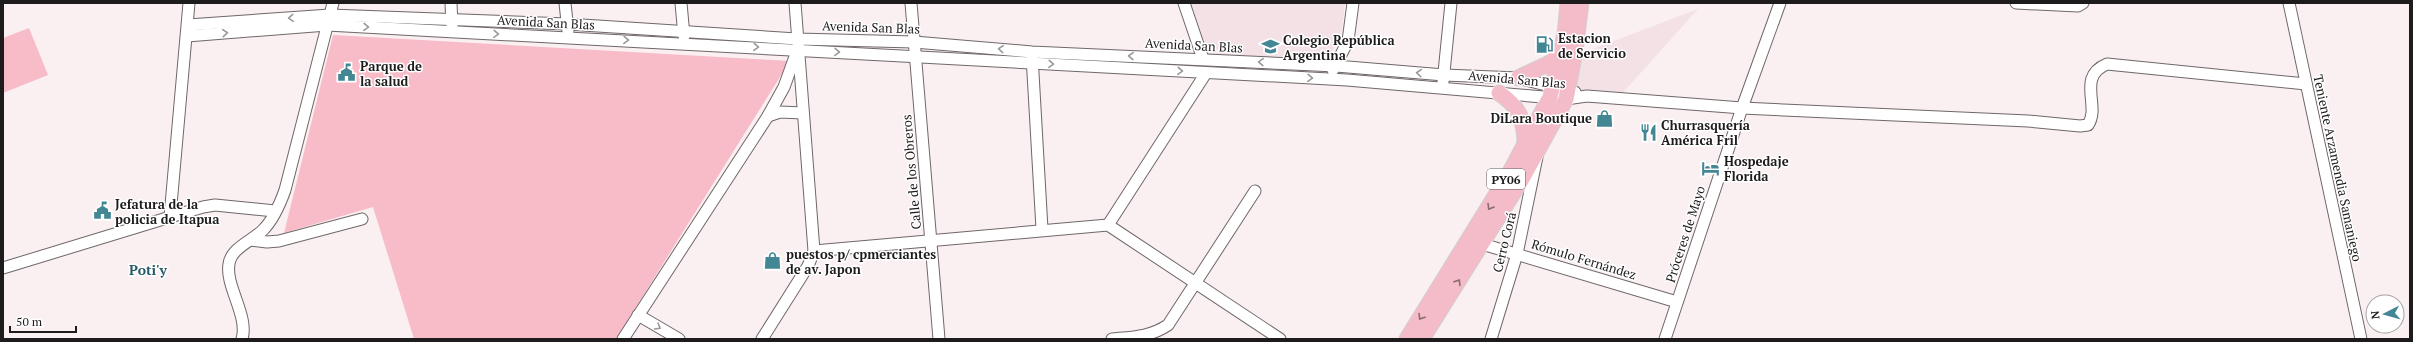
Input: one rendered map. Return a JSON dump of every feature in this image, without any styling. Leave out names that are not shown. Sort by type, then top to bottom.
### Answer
[{"type":"highway","name":"PY06","points":[[1422,339],[1482,244],[1532,148],[1551,92],[1561,52],[1568,3]]},
{"type":"highway","name":"PY06","points":[[1407,339],[1567,94],[1581,3]]},
{"type":"highway","points":[[1518,78],[1550,63],[1561,52]]},
{"type":"highway","points":[[1500,94],[1512,102],[1520,113],[1532,148]]},
{"type":"street","points":[[170,216],[189,3]]},
{"type":"street","points":[[242,339],[243,326],[228,265],[234,254],[263,230],[275,211],[285,190],[333,3]]},
{"type":"street","points":[[451,3],[453,31]]},
{"type":"street","points":[[565,3],[568,38]]},
{"type":"street","points":[[681,3],[684,43]]},
{"type":"street","points":[[762,339],[808,266],[814,251],[794,3]]},
{"type":"street","name":"Calle de los Obreros","points":[[911,3],[939,339]]},
{"type":"street","points":[[1184,3],[1203,59]]},
{"type":"street","points":[[1326,79],[1336,66],[1348,41],[1353,3]]},
{"type":"street","points":[[1443,87],[1451,3]]},
{"type":"street","name":"Próceres de Mayo","points":[[1666,339],[1742,108],[1780,3]]},
{"type":"street","points":[[2016,3],[2078,6],[2083,3]]},
{"type":"street","name":"Teniente Arzamendia Samaniego","points":[[2289,3],[2361,339]]},
{"type":"street","name":"Avenida San Blas","points":[[187,31],[329,20],[452,19],[567,24],[683,30],[797,39],[914,42],[1032,52],[1336,66],[1444,75],[1518,78],[1551,92]]},
{"type":"street","name":"Avenida San Blas","points":[[329,20],[453,31],[568,38],[916,55],[1032,63],[1326,79],[1443,87],[1500,94],[1551,92],[1742,108],[2028,121],[2080,126],[2088,125],[2091,120],[2090,86],[2093,75],[2097,69],[2106,64],[2306,84]]},
{"type":"street","points":[[623,339],[768,116],[784,87],[798,50]]},
{"type":"street","points":[[1032,52],[1042,229]]},
{"type":"street","points":[[1108,225],[1206,73]]},
{"type":"street","points":[[768,116],[780,112],[803,113]]},
{"type":"street","name":"Cerro Corá","points":[[1491,339],[1517,254],[1532,148]]},
{"type":"street","points":[[1112,339],[1144,336],[1155,333],[1168,325],[1255,191]]},
{"type":"street","points":[[3,268],[170,216],[215,205],[275,211]]},
{"type":"street","points":[[251,240],[267,242],[279,241],[362,219]]},
{"type":"street","points":[[814,251],[931,241],[1042,229],[1108,225],[1280,339]]},
{"type":"street","name":"Rómulo Fernández","points":[[1482,244],[1677,302]]},
{"type":"street","points":[[638,315],[679,339]]},
{"type":"shaded area","name":"Colegio República Argentina","points":[[1191,3],[1345,3],[1342,30],[1325,68],[1210,63]]},
{"type":"shaded area","points":[[1698,9],[1619,97],[1572,93],[1582,53]]},
{"type":"shaded area","points":[[29,28],[48,75],[3,93],[3,38]]},
{"type":"shaded area","points":[[333,35],[790,61],[616,339],[414,339],[373,207],[284,233]]},
{"type":"place","name":"Estacion de Servicio","points":[[1545,45]]},
{"type":"place","name":"Colegio República Argentina","points":[[1270,47]]},
{"type":"place","name":"Parque de la salud","points":[[347,73]]},
{"type":"place","name":"DiLara Boutique","points":[[1605,118]]},
{"type":"place","name":"Churrasquería América Fril","points":[[1648,132]]},
{"type":"place","name":"Hospedaje Florida","points":[[1711,168]]},
{"type":"place","name":"Jefatura de la policia de Itapua","points":[[102,211]]},
{"type":"place","name":"puestos p/ cpmerciantes de av. Japon","points":[[773,261]]},
{"type":"district","name":"Poti'y","points":[[148,269]]}]
